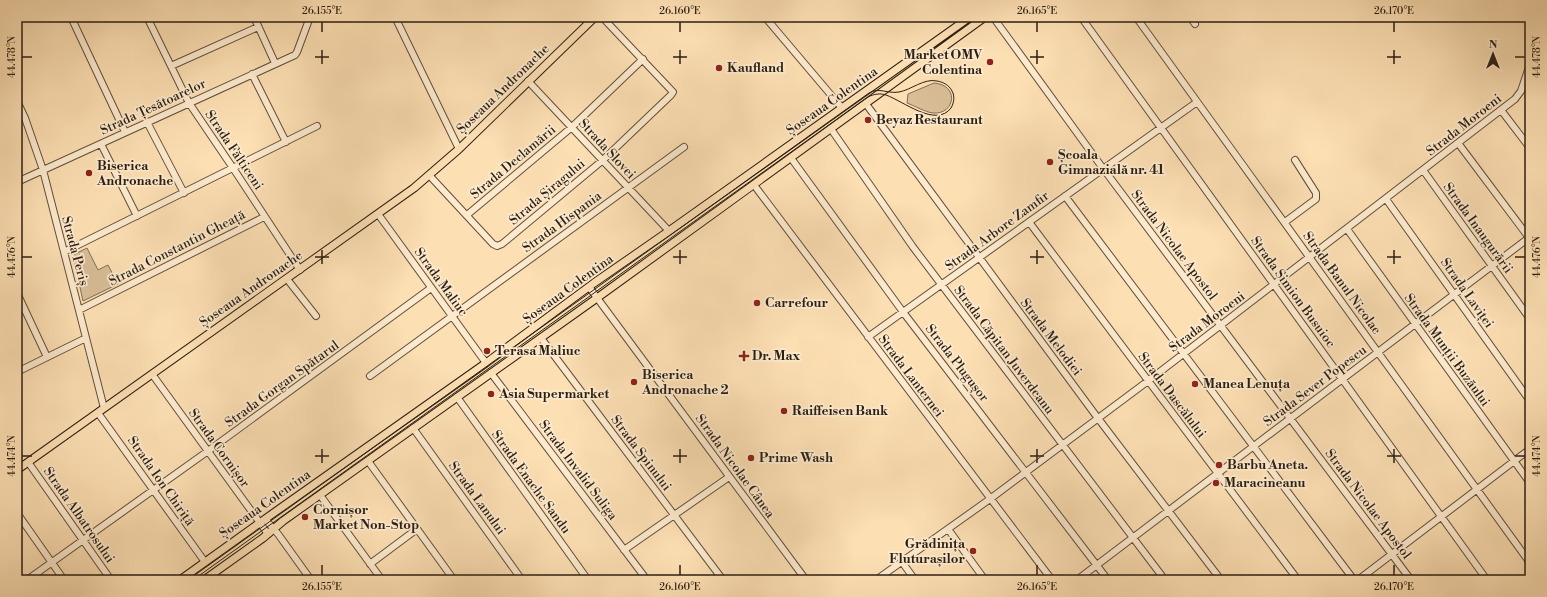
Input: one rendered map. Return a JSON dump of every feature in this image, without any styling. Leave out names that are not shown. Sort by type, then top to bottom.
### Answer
[{"type":"main road","name":"Șoseaua Andronache","points":[[17,470],[300,270],[429,175],[459,149],[595,17]]},
{"type":"main road","name":"Șoseaua Colentina","points":[[180,580],[486,363],[589,287],[970,17]]},
{"type":"main road","name":"Șoseaua Colentina","points":[[204,580],[268,534],[276,531],[320,495],[597,298],[985,17]]},
{"type":"street","points":[[71,17],[125,132]]},
{"type":"street","name":"Strada Fălticeni","points":[[148,17],[189,103],[234,168],[264,217],[300,270]]},
{"type":"street","points":[[254,17],[275,63]]},
{"type":"street","points":[[304,17],[307,25]]},
{"type":"street","points":[[307,25],[310,17]]},
{"type":"street","points":[[395,17],[459,149]]},
{"type":"street","name":"Strada Șiragului","points":[[467,216],[493,244],[497,246],[502,244],[603,160],[672,94],[671,89],[602,17]]},
{"type":"street","points":[[765,17],[842,108]]},
{"type":"street","name":"Strada Nicolae Apostol","points":[[993,17],[1103,168],[1411,580]]},
{"type":"street","name":"Strada Simion Busuioc","points":[[1081,17],[1487,580]]},
{"type":"street","name":"Strada Banul Nicolae","points":[[1136,17],[1530,563]]},
{"type":"street","points":[[1190,17],[1195,24]]},
{"type":"street","name":"Strada Țesătoarelor","points":[[17,182],[295,55],[298,52],[307,25]]},
{"type":"street","points":[[171,66],[258,27]]},
{"type":"street","name":"Strada Declamării","points":[[467,216],[572,127],[643,59]]},
{"type":"street","name":"Strada Moroeni","points":[[876,580],[990,499],[1097,417],[1148,381],[1501,110],[1521,92],[1530,64]]},
{"type":"street","points":[[252,74],[286,142]]},
{"type":"street","name":"Strada Slovei","points":[[528,82],[669,231]]},
{"type":"street","name":"Strada Periș","points":[[17,101],[25,118],[44,170],[86,338],[101,411]]},
{"type":"street","name":"Strada Arbore Zamfir","points":[[868,337],[1197,102]]},
{"type":"street","name":"Strada Melodiei","points":[[866,104],[1097,417],[1221,580]]},
{"type":"street","points":[[1501,110],[1530,148]]},
{"type":"street","points":[[147,122],[184,193]]},
{"type":"street","points":[[64,252],[317,126]]},
{"type":"street","name":"Strada Căpitan Juverdeanu","points":[[831,129],[942,284],[1165,580]]},
{"type":"street","points":[[1458,143],[1530,238]]},
{"type":"street","points":[[101,144],[137,216]]},
{"type":"street","name":"Strada Hispania","points":[[370,376],[684,147]]},
{"type":"street","name":"Strada Plugușor","points":[[791,158],[903,312],[1108,580]]},
{"type":"street","points":[[1285,222],[1316,199],[1317,196],[1316,192],[1295,160]]},
{"type":"street","name":"Strada Inaugurării","points":[[1423,170],[1530,319]]},
{"type":"street","points":[[429,175],[467,216]]},
{"type":"street","name":"Strada Lanternei","points":[[754,185],[1052,580]]},
{"type":"street","points":[[1065,196],[1354,580]]},
{"type":"street","name":"Strada Laviței","points":[[1386,199],[1530,401]]},
{"type":"street","name":"Strada Maliuc","points":[[378,214],[486,363]]},
{"type":"street","name":"Strada Constantin Gheață","points":[[79,310],[264,217]]},
{"type":"street","name":"Strada Dascălului","points":[[1029,222],[1298,580]]},
{"type":"street","name":"Strada Munții Buzăului","points":[[1346,229],[1530,483]]},
{"type":"street","name":"Strada Sever Popescu","points":[[1077,580],[1530,238]]},
{"type":"street","points":[[287,279],[316,316]]},
{"type":"street","name":"Strada Nicolae Cânea","points":[[589,287],[806,580]]},
{"type":"street","name":"Strada Gorgan Spătarul","points":[[27,580],[208,451],[431,288]]},
{"type":"street","points":[[17,293],[47,357]]},
{"type":"street","points":[[17,372],[86,338]]},
{"type":"street","name":"Strada Spinului","points":[[541,338],[723,580]]},
{"type":"street","name":"Strada Invalid Suliga","points":[[491,373],[647,580]]},
{"type":"street","name":"Strada Cornișor","points":[[152,374],[208,451],[262,521],[268,534]]},
{"type":"street","name":"Strada Enache Sandu","points":[[457,398],[588,580]]},
{"type":"street","name":"Strada Ion Chiriță","points":[[101,411],[153,489],[205,562]]},
{"type":"street","name":"Strada Lanului","points":[[413,428],[522,580]]},
{"type":"street","points":[[1358,580],[1530,449]]},
{"type":"street","points":[[368,461],[454,580]]},
{"type":"street","name":"Strada Albatrosului","points":[[28,462],[111,580]]},
{"type":"street","points":[[624,550],[729,477]]},
{"type":"street","points":[[320,495],[382,580]]},
{"type":"street","points":[[17,513],[64,580]]},
{"type":"street","points":[[262,521],[276,531],[311,580]]},
{"type":"street","points":[[370,564],[417,529]]},
{"type":"street","points":[[948,529],[985,580]]},
{"type":"street","points":[[902,562],[915,580]]},
{"type":"shaded area","points":[[934,83],[942,85],[948,89],[951,94],[952,100],[946,109],[933,113],[907,103],[908,94]]},
{"type":"shaded area","points":[[87,248],[98,270],[108,265],[118,284],[83,301],[73,255]]},
{"type":"tram line","points":[[188,580],[869,93],[873,91],[899,92],[927,81],[939,81],[948,85],[951,89],[954,97],[951,108],[945,113],[937,115],[919,111],[884,94],[877,94],[868,97],[193,580]]},
{"type":"place","name":"Market OMV Colentina","points":[[990,62]]},
{"type":"place","name":"Kaufland","points":[[719,68]]},
{"type":"place","name":"Beyaz Restaurant","points":[[868,120]]},
{"type":"place","name":"Școala Gimnazială nr. 41","points":[[1050,162]]},
{"type":"place","name":"Biserica Andronache","points":[[89,173]]},
{"type":"place","name":"Carrefour","points":[[757,303]]},
{"type":"place","name":"Terasa Maliuc","points":[[487,351]]},
{"type":"place","name":"Dr. Max","points":[[744,356]]},
{"type":"place","name":"Biserica Andronache 2","points":[[634,382]]},
{"type":"place","name":"Manea Lenuța","points":[[1195,384]]},
{"type":"place","name":"Asia Supermarket","points":[[491,394]]},
{"type":"place","name":"Raiffeisen Bank","points":[[784,411]]},
{"type":"place","name":"Prime Wash","points":[[751,458]]},
{"type":"place","name":"Barbu Aneta.","points":[[1219,465]]},
{"type":"place","name":"Maracineanu","points":[[1216,483]]},
{"type":"place","name":"Cornișor Market Non-Stop","points":[[305,517]]},
{"type":"place","name":"Grădinița Fluturașilor","points":[[973,551]]}]
